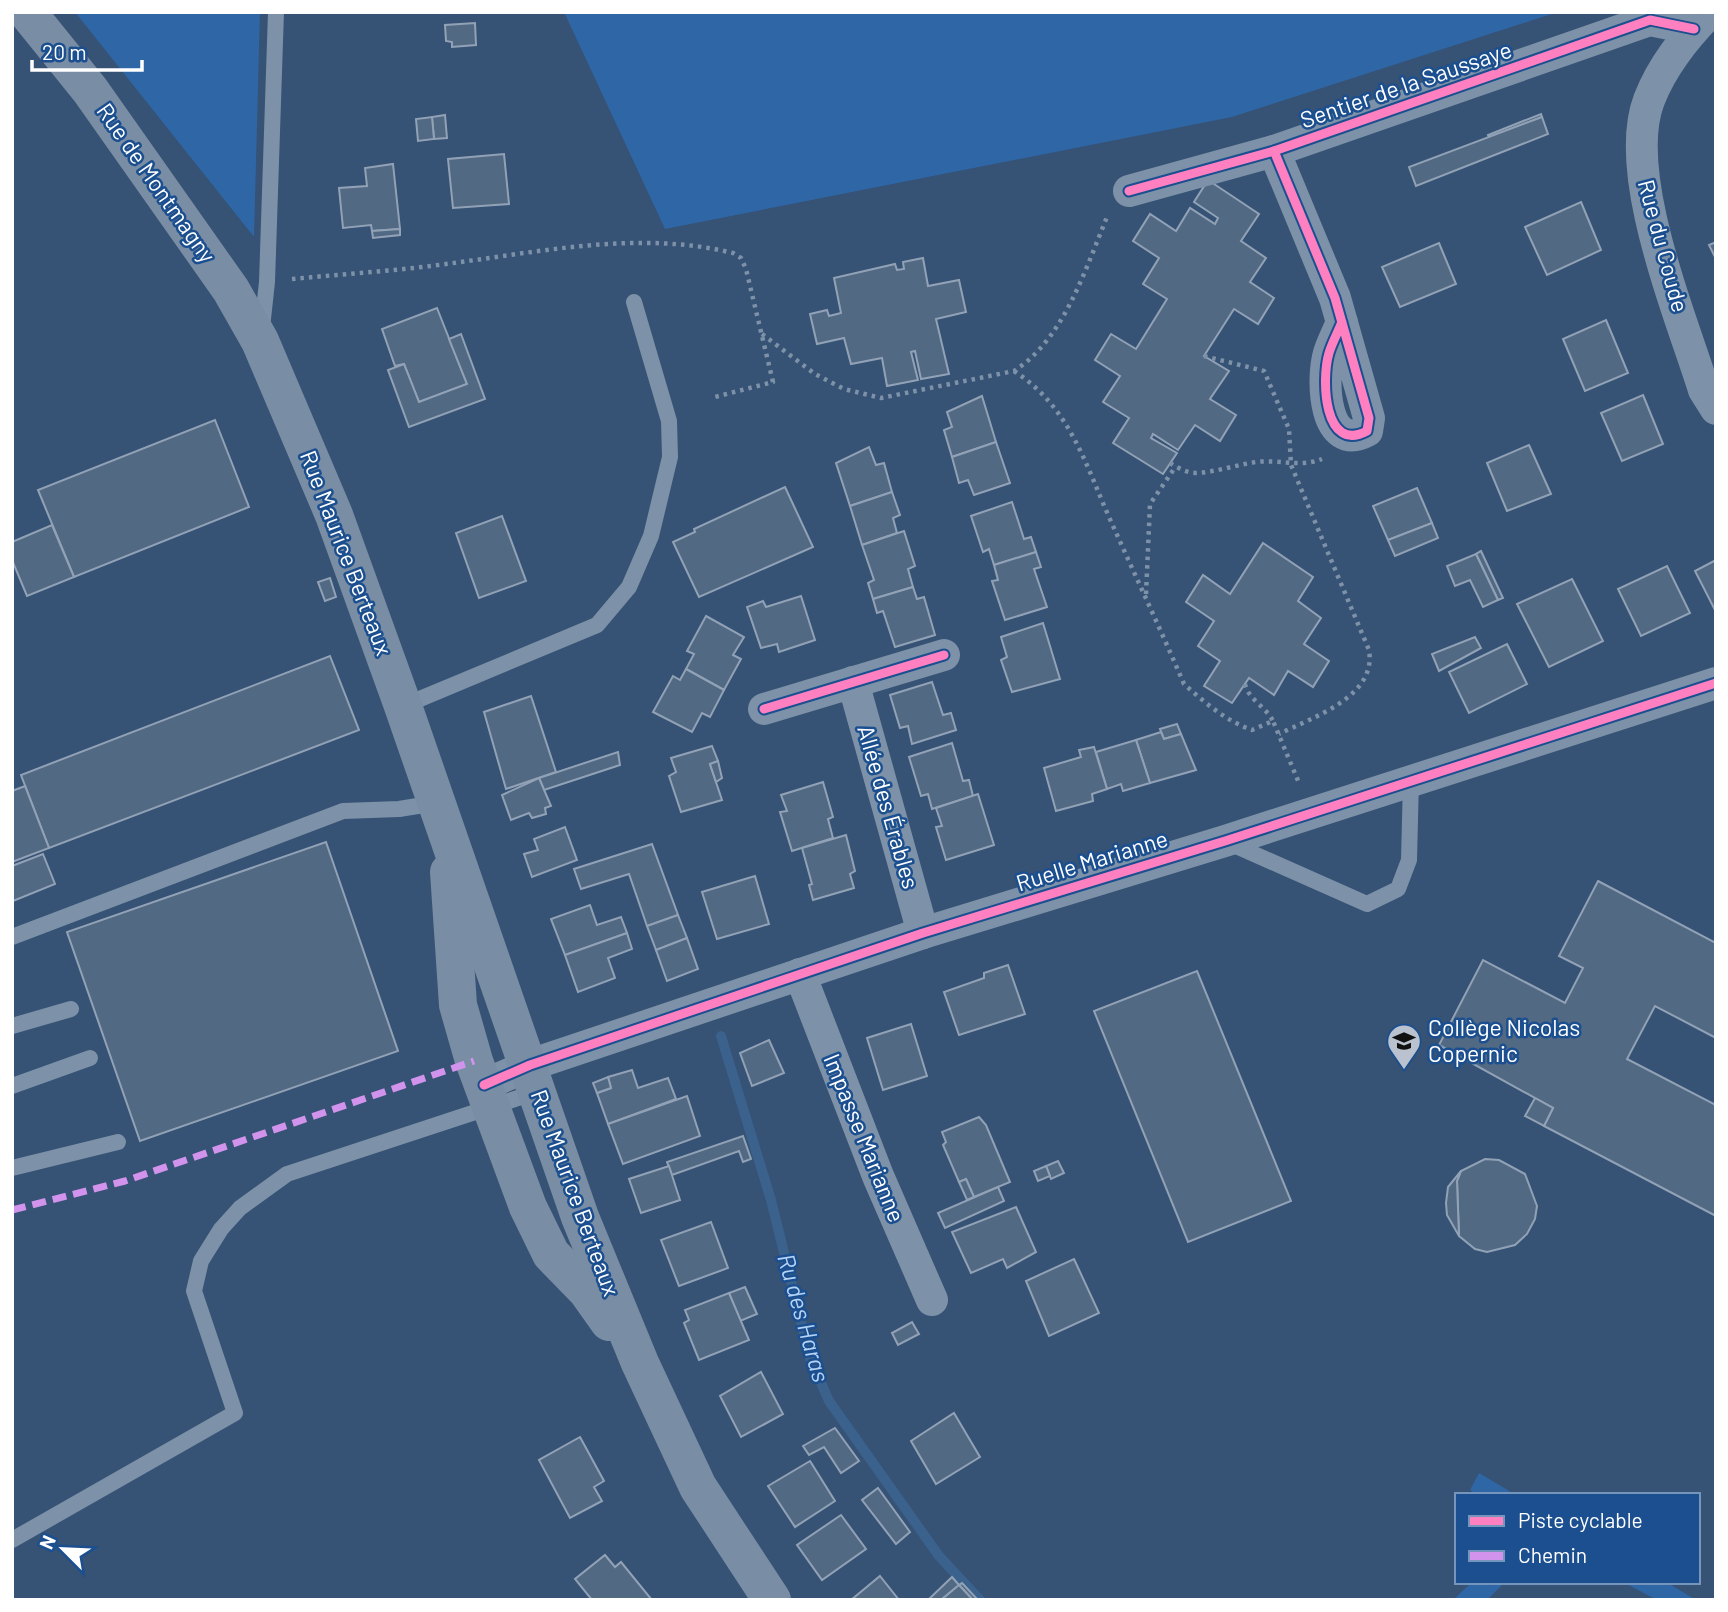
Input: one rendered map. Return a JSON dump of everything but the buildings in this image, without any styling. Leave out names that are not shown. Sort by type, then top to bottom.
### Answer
[{"type":"main road","name":"Rue de Montmagny","points":[[27,12],[249,286]]},
{"type":"main road","name":"Rue Maurice Berteaux","points":[[249,286],[260,341],[329,504],[403,706],[580,1217],[640,1363],[698,1487],[772,1600]]},
{"type":"main road","name":"Rue Maurice Berteaux","points":[[442,813],[458,1004],[488,1097],[528,1207],[551,1254],[586,1291],[640,1363]]},
{"type":"street","name":"Sentier de la Saussaye","points":[[1129,191],[1274,151],[1650,20],[1702,21]]},
{"type":"street","name":"Rue du Coude","points":[[1702,21],[1666,65],[1648,101],[1641,162],[1649,212],[1704,390],[1716,409]]},
{"type":"street","points":[[1274,151],[1335,298],[1342,322]]},
{"type":"street","points":[[764,709],[944,655]]},
{"type":"street","name":"Allée des Érables","points":[[853,682],[923,933]]},
{"type":"street","name":"Ruelle Marianne","points":[[488,1097],[800,974],[1716,683]]},
{"type":"street","name":"Impasse Marianne","points":[[800,974],[878,1176],[932,1300]]},
{"type":"lane","points":[[249,286],[276,12]]},
{"type":"lane","points":[[403,706],[597,625],[629,587],[651,536],[670,457],[669,421],[634,302]]},
{"type":"lane","points":[[1224,841],[1367,904],[1398,889],[1409,860],[1411,779]]},
{"type":"lane","points":[[12,937],[343,811],[399,809],[442,813]]},
{"type":"lane","points":[[12,1026],[71,1009]]},
{"type":"lane","points":[[12,1086],[90,1058]]},
{"type":"lane","points":[[12,1540],[235,1413],[194,1291],[201,1261],[221,1229],[240,1208],[287,1174],[488,1097]]},
{"type":"lane","points":[[12,1168],[118,1142]]},
{"type":"path","points":[[761,333],[815,374],[844,389],[881,398],[980,381],[1014,371],[1033,359],[1063,316],[1116,199],[1129,191]]},
{"type":"path","points":[[249,286],[560,249],[649,243],[733,253],[741,258],[773,382],[715,397]]},
{"type":"path","points":[[1204,356],[1265,371],[1289,429],[1291,465],[1362,632],[1371,662],[1359,688],[1279,734]]},
{"type":"path","points":[[1014,371],[1039,388],[1063,418],[1088,463],[1184,684],[1206,704],[1242,727],[1252,730],[1273,721]]},
{"type":"path","points":[[1146,596],[1150,504],[1173,465],[1194,473],[1258,462],[1280,461],[1291,465]]},
{"type":"path","points":[[1245,684],[1246,691],[1266,708],[1273,721],[1311,812]]},
{"type":"shaded area","points":[[75,12],[260,12],[254,237]]},
{"type":"shaded area","points":[[564,12],[1558,12],[1232,117],[665,229]]},
{"type":"shaded area","points":[[1479,1473],[1513,1493],[1474,1493],[1470,1490]]},
{"type":"shaded area","points":[[1470,1584],[1503,1584],[1487,1600],[1453,1600]]},
{"type":"shaded area","points":[[1627,1584],[1669,1584],[1696,1600],[1657,1600]]},
{"type":"waterway","name":"Ru des Haras","points":[[721,1036],[771,1200],[810,1358],[829,1401],[939,1556],[980,1600]]},
{"type":"marked path","points":[[12,1210],[125,1181],[474,1061]]},
{"type":"cycle path","points":[[1129,191],[1274,151],[1650,20],[1694,29]]},
{"type":"cycle path","points":[[1274,151],[1335,298],[1369,418],[1367,431],[1353,435],[1342,432],[1334,424],[1326,396],[1329,353],[1332,345],[1340,326],[1342,322]]},
{"type":"cycle path","points":[[764,709],[944,655]]},
{"type":"cycle path","points":[[484,1085],[530,1065],[923,933],[1225,841],[1716,683]]},
{"type":"place","name":"Collège Nicolas Copernic","points":[[1404,1071]]}]
